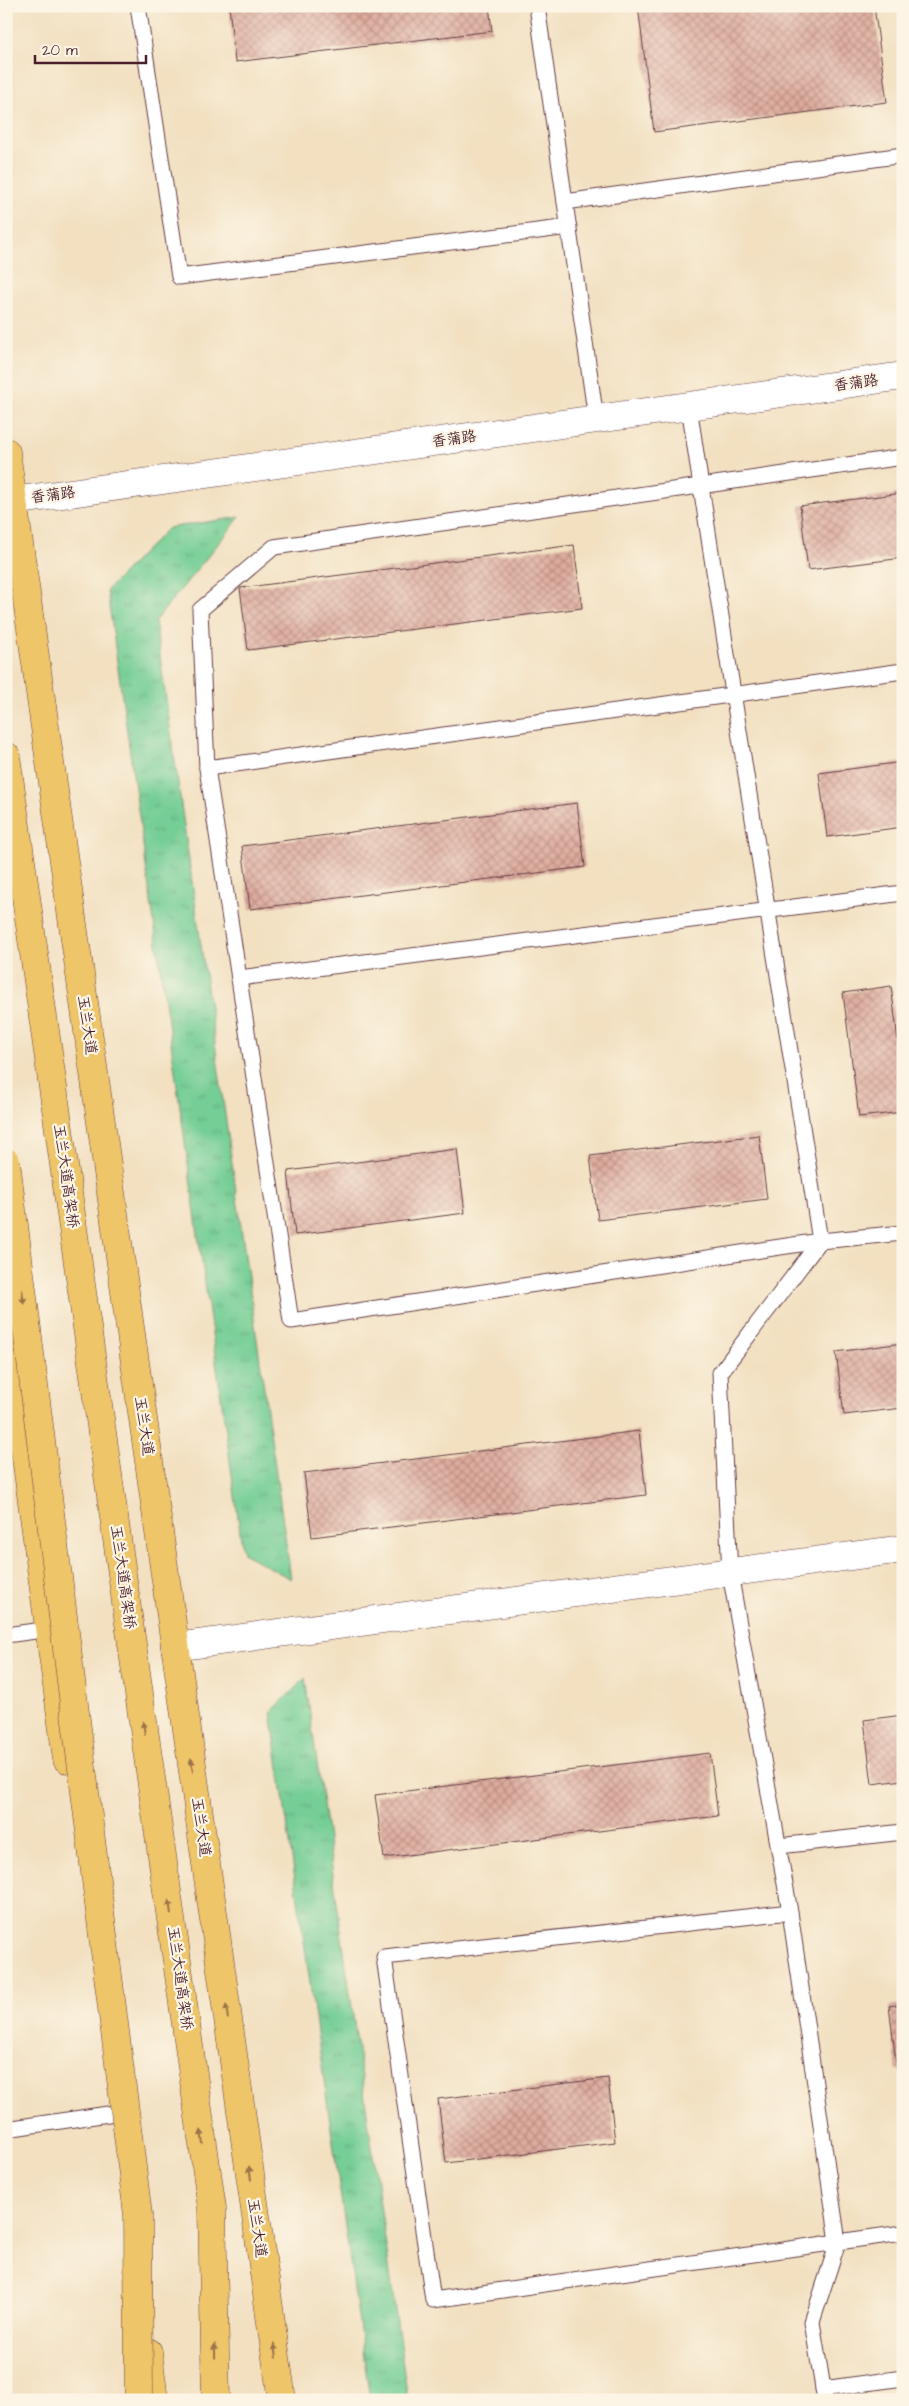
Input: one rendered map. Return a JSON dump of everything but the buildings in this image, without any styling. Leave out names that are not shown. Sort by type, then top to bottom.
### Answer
[{"type":"main road","name":"玉兰大道","points":[[6,452],[10,502],[282,2400]]},
{"type":"main road","name":"玉兰大道高架桥","points":[[6,756],[212,2208],[216,2400]]},
{"type":"main road","points":[[6,1162],[138,2215],[139,2400]]},
{"type":"main road","points":[[6,1310],[10,1363],[50,1629],[154,2400]]},
{"type":"street","name":"香蒲路","points":[[10,502],[903,376]]},
{"type":"street","points":[[175,1647],[903,1550]]},
{"type":"lane","points":[[138,6],[179,277],[569,227]]},
{"type":"lane","points":[[537,6],[596,419]]},
{"type":"lane","points":[[565,202],[903,155]]},
{"type":"lane","points":[[689,406],[820,1241],[720,1373],[730,1573],[790,1912],[838,2242],[812,2322],[824,2394],[903,2378]]},
{"type":"lane","points":[[903,457],[274,546],[200,610],[207,768],[291,1321],[820,1241],[903,1233]]},
{"type":"lane","points":[[207,768],[903,671]]},
{"type":"lane","points":[[239,978],[769,912],[903,893]]},
{"type":"lane","points":[[6,1635],[50,1629]]},
{"type":"lane","points":[[779,1846],[903,1832]]},
{"type":"lane","points":[[790,1912],[384,1957],[433,2300],[903,2232]]},
{"type":"lane","points":[[6,2129],[115,2113]]},
{"type":"green space","points":[[240,517],[155,621],[291,1579],[243,1553],[107,590],[168,528]]},
{"type":"green space","points":[[305,1678],[408,2400],[370,2400],[271,1712]]}]
